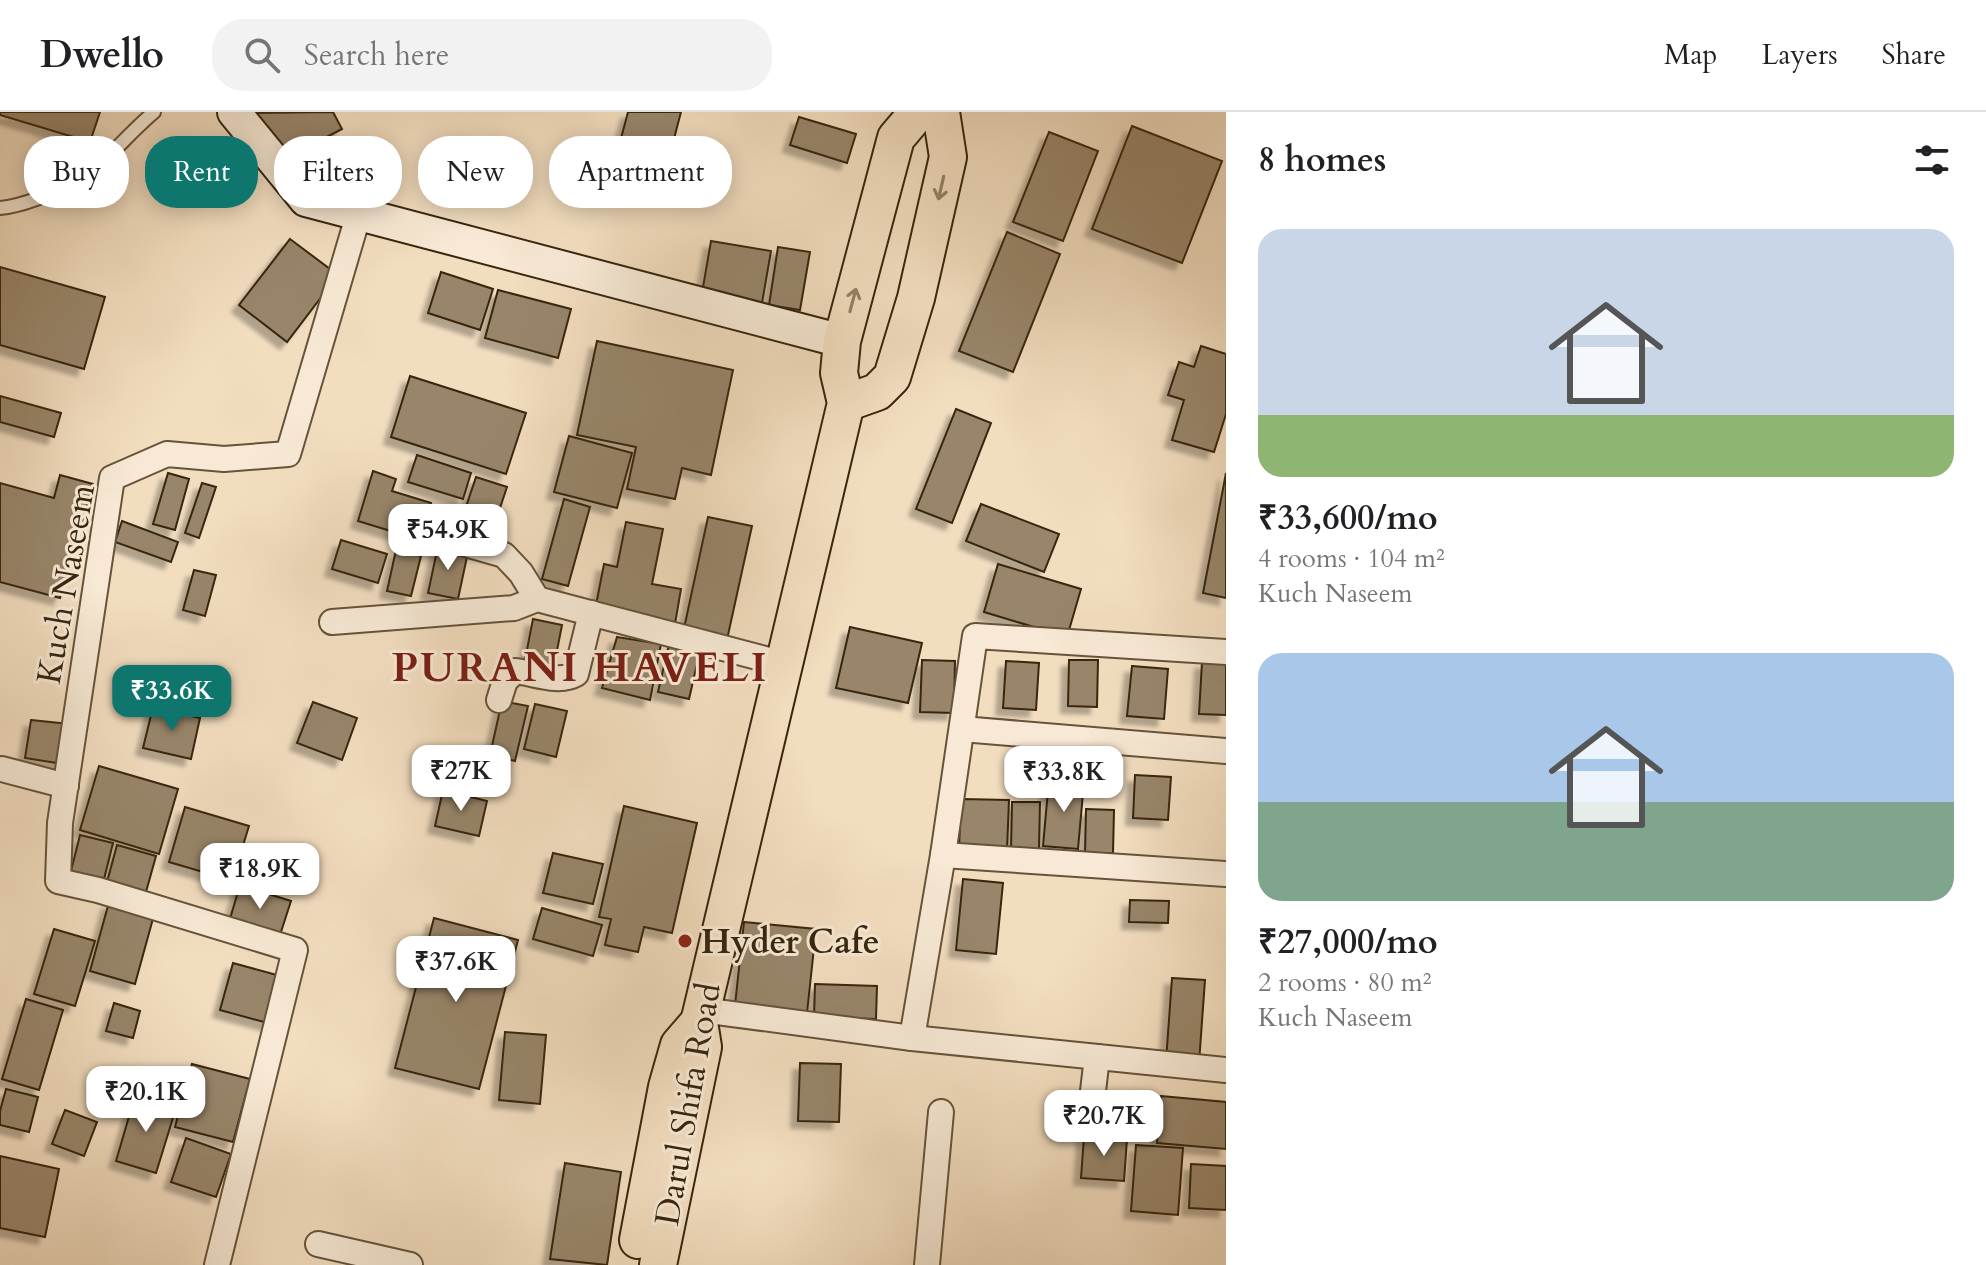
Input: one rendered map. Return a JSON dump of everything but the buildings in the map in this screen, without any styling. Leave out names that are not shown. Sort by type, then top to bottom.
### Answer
[{"type":"main road","name":"Darul Shifa Road","points":[[658,1265],[703,1047],[701,1016],[846,403],[839,373],[842,341],[896,138],[918,112]]},
{"type":"main road","points":[[846,403],[877,392],[892,377],[916,298],[948,157],[941,112]]},
{"type":"main road","points":[[633,1265],[671,1073],[679,1045],[701,1016]]},
{"type":"street","points":[[234,112],[306,200],[842,341]]},
{"type":"street","name":"Kuch Naseem","points":[[217,1265],[295,950],[98,890],[58,881],[60,823],[112,478],[167,454],[224,459],[288,454],[359,213]]},
{"type":"street","points":[[427,533],[504,555],[521,573],[537,599]]},
{"type":"street","points":[[332,622],[514,608],[537,599],[784,664]]},
{"type":"street","points":[[499,700],[505,681],[515,671],[558,678],[576,674],[591,613]]},
{"type":"street","points":[[912,1038],[975,636],[1226,652]]},
{"type":"street","points":[[962,729],[1226,751]]},
{"type":"street","points":[[2,769],[66,786]]},
{"type":"street","points":[[943,855],[1226,874]]},
{"type":"street","points":[[701,1016],[1226,1070]]},
{"type":"street","points":[[1089,1125],[1097,1057]]},
{"type":"street","points":[[927,1265],[941,1112]]},
{"type":"street","points":[[318,1244],[410,1265]]},
{"type":"lane","points":[[0,208],[17,206],[70,187],[83,179],[108,159],[154,112]]},
{"type":"place","name":"Hyder Cafe","points":[[685,941]]},
{"type":"district","name":"PURANI HAVELI","points":[[580,666]]}]
